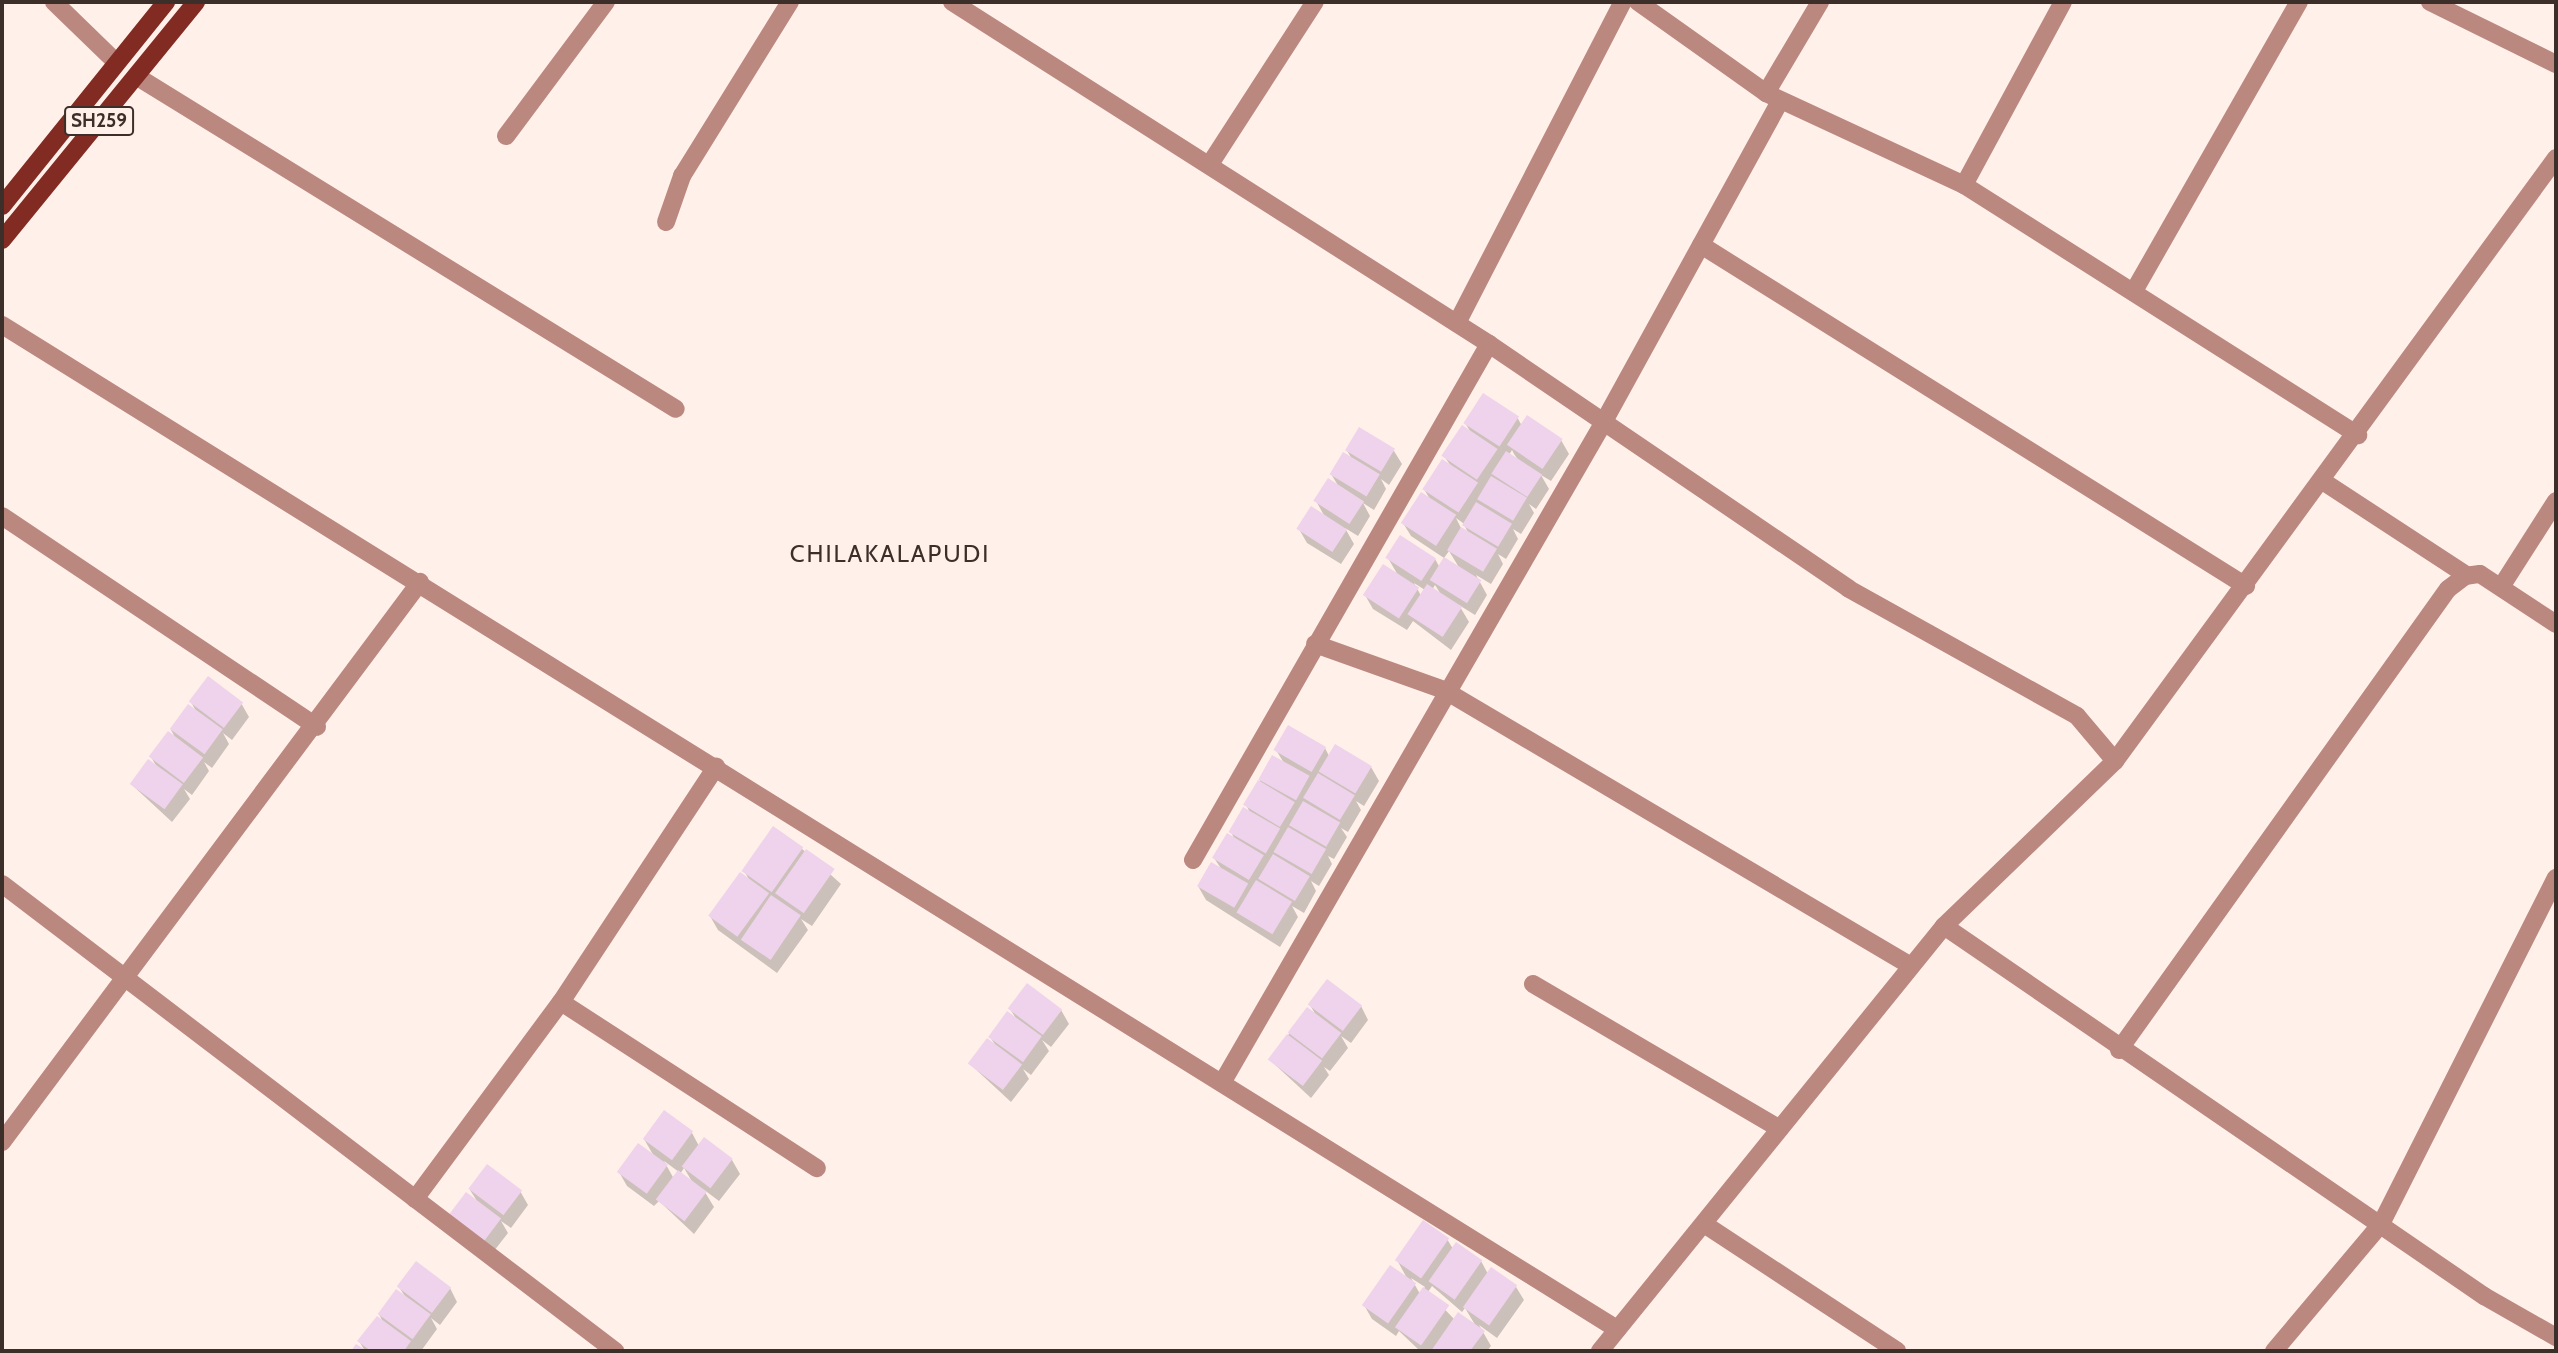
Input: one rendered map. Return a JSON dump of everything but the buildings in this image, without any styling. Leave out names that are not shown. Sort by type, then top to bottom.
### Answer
[{"type":"main road","name":"SH259","points":[[2,206],[166,2]]},
{"type":"main road","name":"SH259","points":[[2,240],[196,2]]},
{"type":"street","points":[[54,2],[116,62]]},
{"type":"street","points":[[506,136],[606,2]]},
{"type":"street","points":[[666,222],[682,176],[790,2]]},
{"type":"street","points":[[952,2],[1457,323],[1602,425],[1849,589],[2077,716],[2115,761]]},
{"type":"street","points":[[1457,323],[1623,2]]},
{"type":"street","points":[[1638,2],[1773,97],[1964,186],[2358,435]]},
{"type":"street","points":[[1222,1083],[1444,690],[1602,425],[1701,245],[1820,2]]},
{"type":"street","points":[[1964,186],[2063,2]]},
{"type":"street","points":[[2134,291],[2299,2]]},
{"type":"street","points":[[2430,2],[2556,64]]},
{"type":"street","points":[[1210,164],[1311,3]]},
{"type":"street","points":[[136,76],[676,409]]},
{"type":"street","points":[[1600,1351],[1944,926],[2115,761],[2325,482],[2556,158]]},
{"type":"street","points":[[1701,245],[2246,586]]},
{"type":"street","points":[[2,325],[420,582],[1617,1329]]},
{"type":"street","points":[[1193,860],[1315,643],[1489,344]]},
{"type":"street","points":[[2325,482],[2466,575]]},
{"type":"street","points":[[2501,587],[2556,501]]},
{"type":"street","points":[[2,516],[317,727]]},
{"type":"street","points":[[2119,1050],[2448,589],[2466,575],[2480,574],[2556,624]]},
{"type":"street","points":[[2,1142],[128,981],[317,727],[420,582]]},
{"type":"street","points":[[1315,643],[1444,690],[1911,966]]},
{"type":"street","points":[[415,1199],[561,1002],[716,767]]},
{"type":"street","points":[[2274,1351],[2381,1224],[2556,878]]},
{"type":"street","points":[[2,884],[615,1351]]},
{"type":"street","points":[[1944,926],[2119,1050],[2556,1337]]},
{"type":"street","points":[[1533,984],[1780,1129]]},
{"type":"street","points":[[561,1002],[817,1168]]},
{"type":"street","points":[[1704,1224],[1897,1351]]},
{"type":"district","name":"CHILAKALAPUDI","points":[[890,554]]}]
